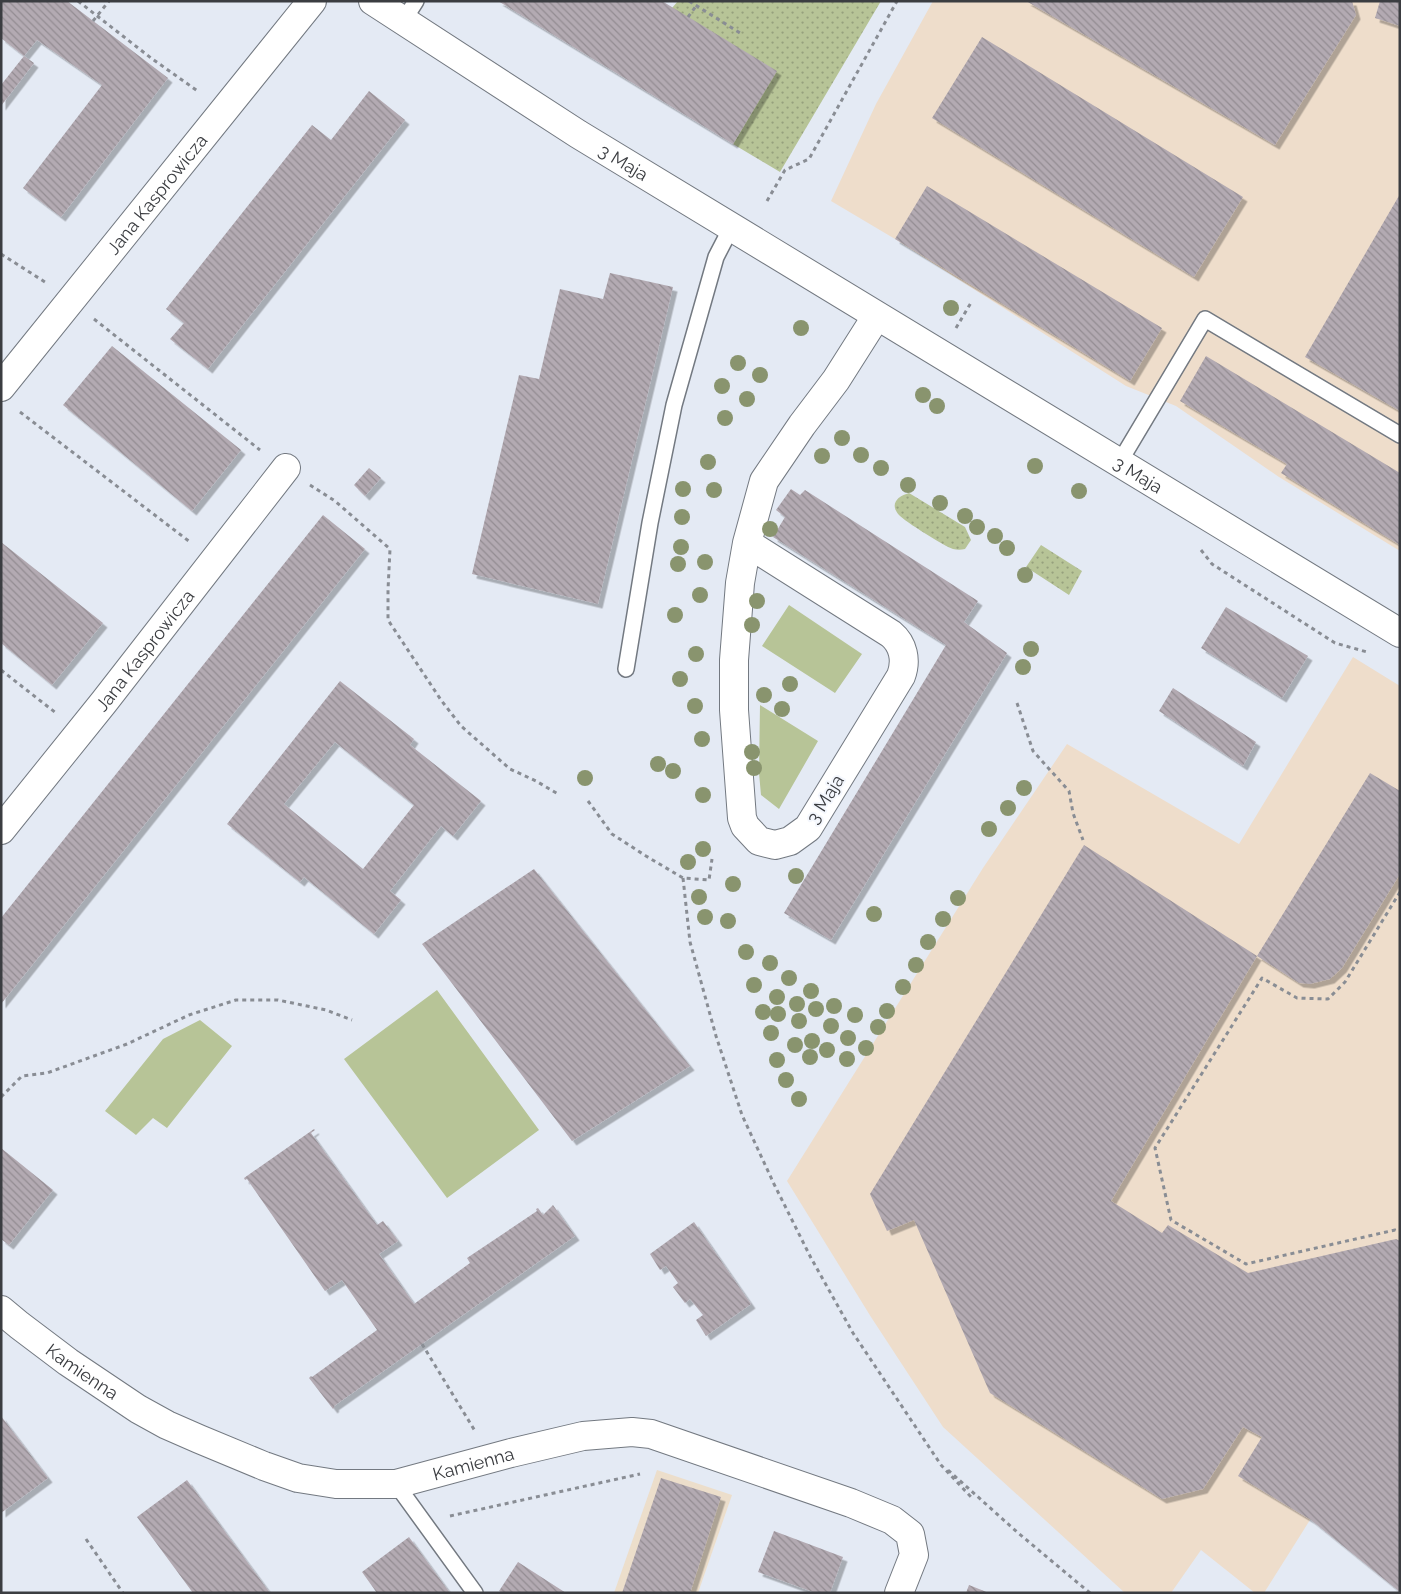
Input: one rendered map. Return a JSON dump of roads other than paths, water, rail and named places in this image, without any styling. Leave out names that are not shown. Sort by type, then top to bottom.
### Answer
[{"type":"street","name":"Jana Kasprowicza","points":[[8,397],[312,1]]},
{"type":"street","name":"3 Maja","points":[[373,1],[410,11],[578,134],[1400,633]]},
{"type":"street","name":"3 Maja","points":[[747,543],[891,634],[902,648],[905,667],[808,828],[790,841],[775,845],[760,840],[752,834],[745,826],[741,809],[734,710],[734,660],[740,583],[747,543],[764,481],[802,425],[836,380],[876,316]]},
{"type":"street","name":"Jana Kasprowicza","points":[[1,830],[286,468]]},
{"type":"street","name":"Kamienna","points":[[1,1310],[76,1367],[138,1409],[183,1432],[298,1478],[336,1484],[396,1484],[583,1436],[632,1432],[651,1434],[851,1503],[892,1520],[910,1534],[914,1555],[899,1593]]},
{"type":"lane","points":[[626,669],[650,523],[674,405],[716,257],[731,228]]},
{"type":"lane","points":[[1119,463],[1205,319],[1400,435]]},
{"type":"lane","points":[[396,1484],[475,1593]]}]
